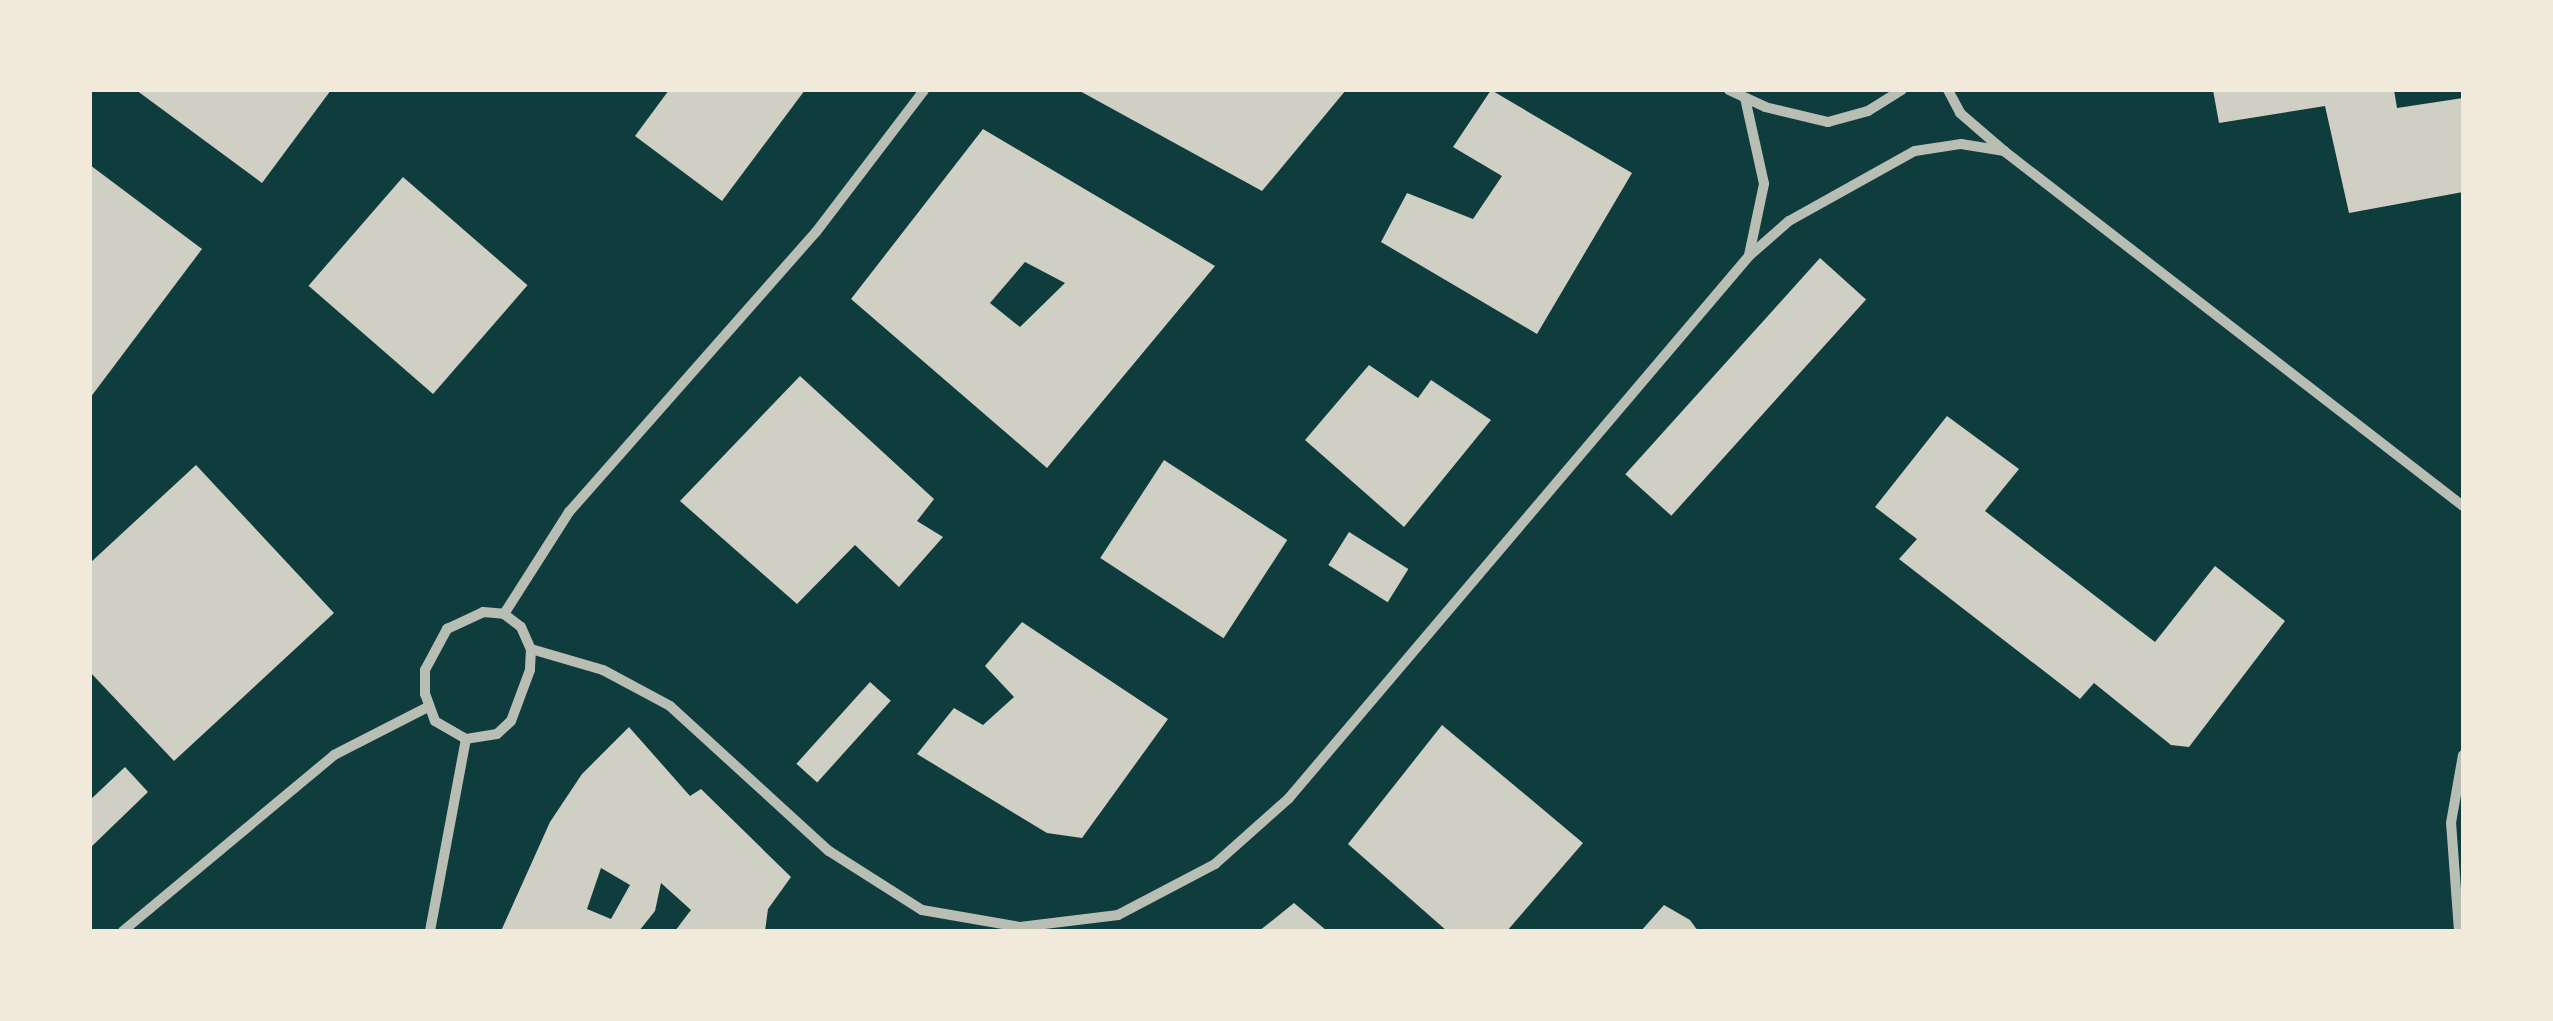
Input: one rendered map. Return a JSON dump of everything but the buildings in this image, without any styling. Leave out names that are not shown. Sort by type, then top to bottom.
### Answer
[{"type":"street","points":[[504,614],[553,533],[816,232],[924,90]]},
{"type":"street","points":[[1729,90],[1828,122],[1868,112],[1902,90]]},
{"type":"street","points":[[1948,90],[1960,113],[2004,151],[2463,506]]},
{"type":"street","points":[[1745,98],[1764,184],[1748,256]]},
{"type":"street","points":[[531,649],[602,670],[670,706],[829,851],[922,910],[1020,927],[1083,922],[1150,904],[1214,864],[1289,798],[1748,256],[1788,221],[1891,160],[1939,145],[2004,151]]},
{"type":"street","points":[[474,614],[504,614],[520,627],[531,649],[517,713],[497,734],[466,739],[449,733],[428,708],[425,670],[447,628],[474,614]]},
{"type":"street","points":[[123,931],[334,755],[428,708]]},
{"type":"street","points":[[430,930],[466,739]]},
{"type":"street","points":[[2458,931],[2450,838],[2463,755]]}]
